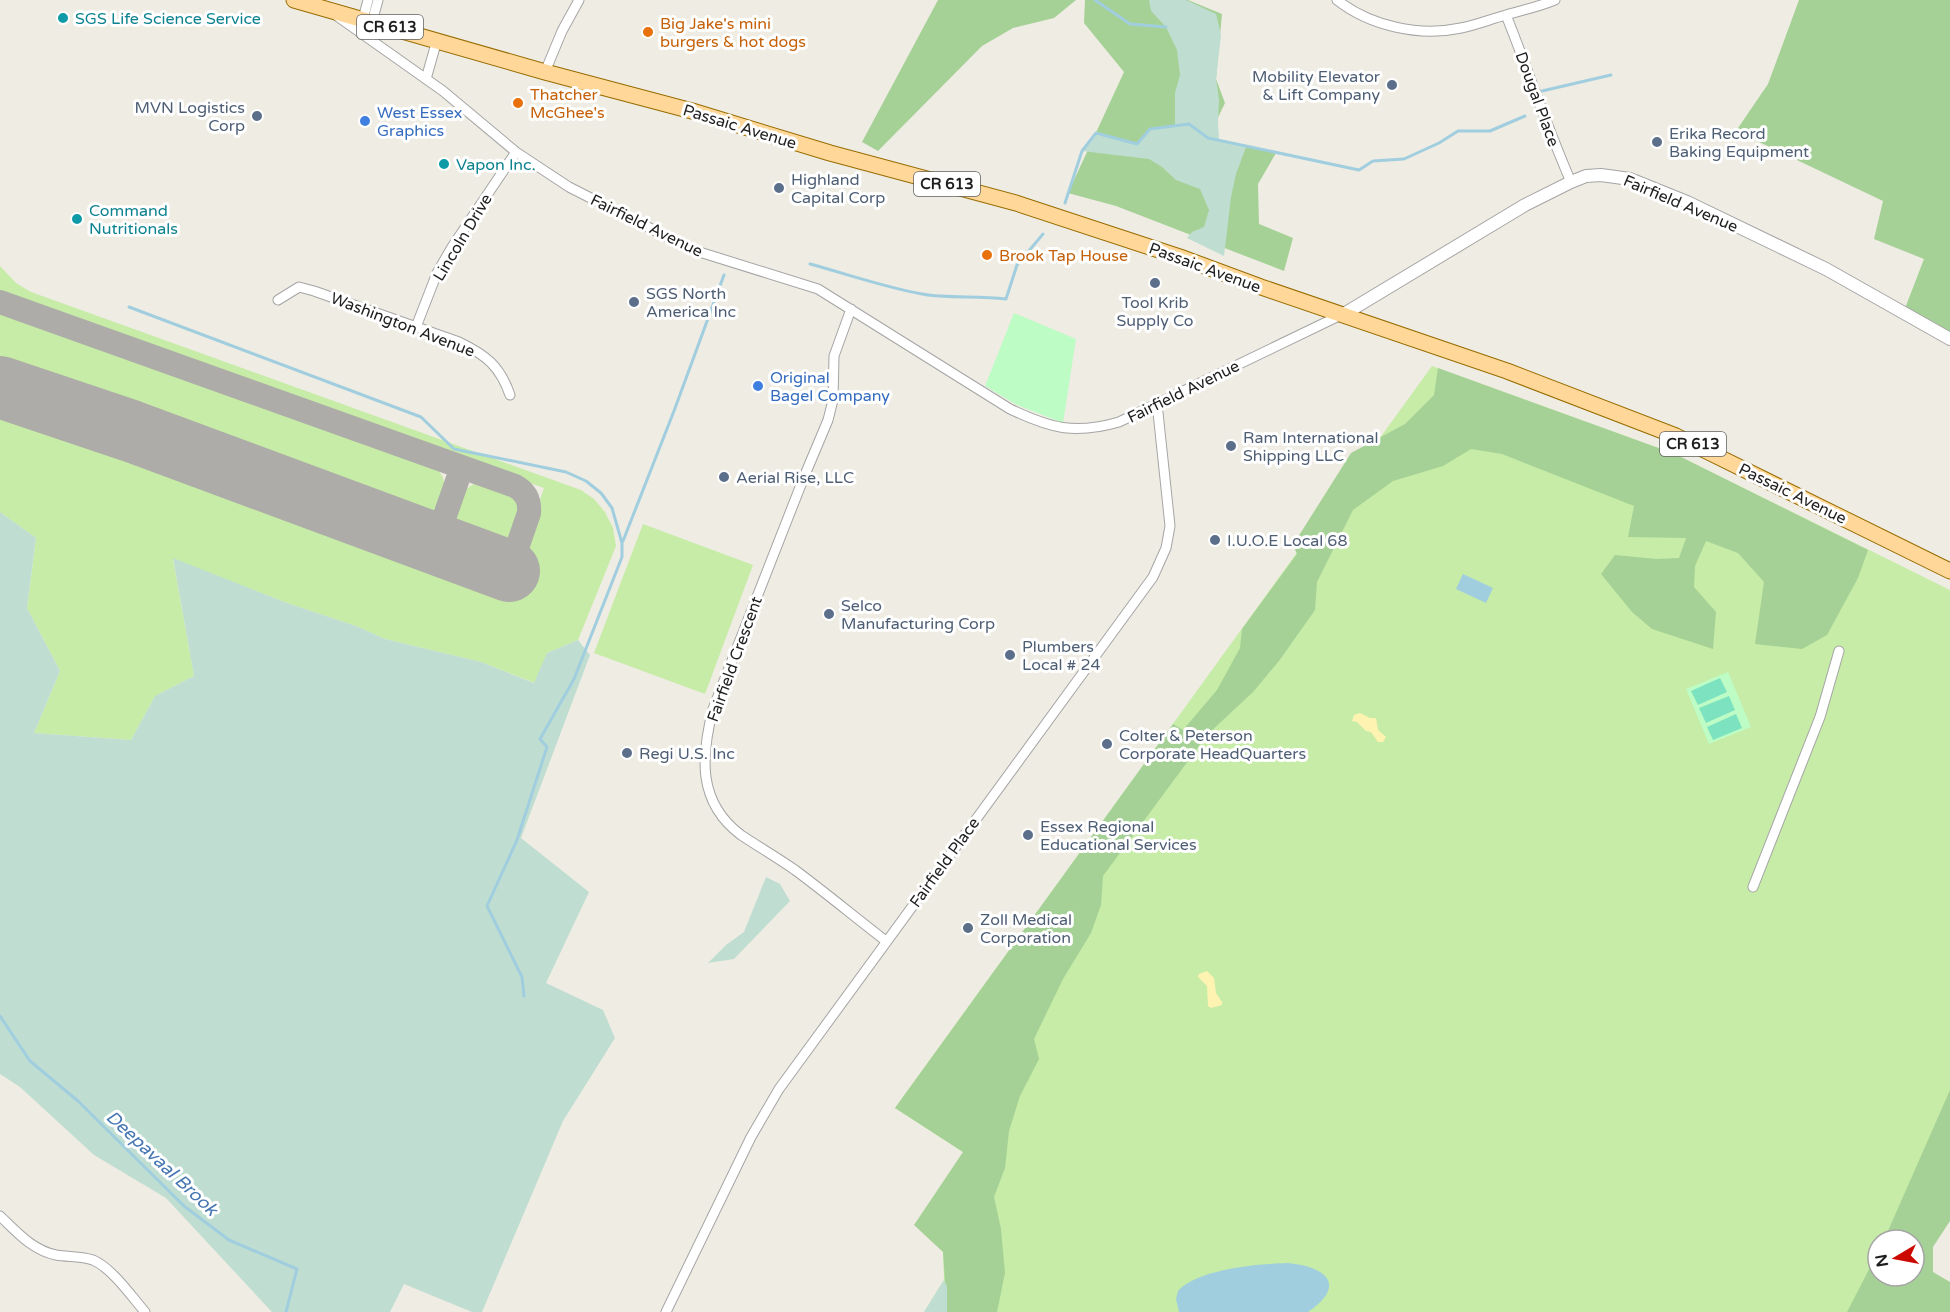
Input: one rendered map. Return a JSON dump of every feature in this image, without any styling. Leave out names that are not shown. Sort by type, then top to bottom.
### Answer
[{"type":"main road","name":"Passaic Avenue","points":[[294,0],[545,72],[692,111],[795,143],[1016,202],[1344,314],[1507,371],[1676,436],[1950,571]]},
{"type":"street","points":[[367,21],[368,0]]},
{"type":"street","points":[[367,21],[378,0]]},
{"type":"street","points":[[545,72],[562,31],[579,0]]},
{"type":"street","points":[[1337,0],[1353,12],[1404,29],[1431,31],[1449,30],[1555,0]]},
{"type":"street","name":"Fairfield Avenue","points":[[328,10],[426,79],[516,152],[569,187],[693,250],[819,289],[1010,409],[1056,428],[1083,429],[1106,426],[1131,417],[1344,314],[1525,205],[1586,176],[1620,176],[1668,194],[1826,268],[1950,339]]},
{"type":"street","name":"Dougal Place","points":[[1506,15],[1526,64],[1547,127],[1571,182]]},
{"type":"street","points":[[426,79],[437,40]]},
{"type":"street","name":"Lincoln Drive","points":[[416,327],[437,273],[516,152]]},
{"type":"street","name":"Washington Avenue","points":[[278,300],[299,287],[459,342],[482,353],[496,366],[506,382],[510,395]]},
{"type":"street","name":"Fairfield Crescent","points":[[851,309],[834,356],[833,400],[828,420],[713,709],[704,747],[704,770],[707,789],[739,833],[795,870],[886,941]]},
{"type":"street","name":"Fairfield Place","points":[[666,1312],[751,1137],[774,1097],[1153,577],[1166,548],[1170,525],[1157,403]]},
{"type":"street","points":[[1753,887],[1761,872],[1797,772],[1820,717],[1839,651]]},
{"type":"street","points":[[0,1216],[39,1250],[55,1255],[93,1260],[108,1270],[146,1312]]},
{"type":"green space","points":[[938,0],[1076,0],[1054,18],[1013,28],[982,46],[878,151],[862,142]]},
{"type":"green space","points":[[1085,0],[1188,0],[1222,14],[1216,79],[1225,103],[1208,138],[1276,153],[1258,184],[1259,224],[1293,238],[1284,271],[1116,206],[1068,193],[1124,72],[1084,23]]},
{"type":"green space","points":[[1149,0],[1186,0],[1216,14],[1221,35],[1216,79],[1219,100],[1219,140],[1246,147],[1236,174],[1231,197],[1224,256],[1187,238],[1192,232],[1204,227],[1209,210],[1200,189],[1176,180],[1149,159],[1082,151],[1096,133],[1137,144],[1150,129],[1175,126],[1175,93],[1180,75],[1177,50],[1166,27],[1151,11]]},
{"type":"green space","points":[[1799,0],[1950,0],[1950,340],[1904,311],[1924,259],[1874,239],[1883,201],[1736,131],[1768,84]]},
{"type":"green space","points":[[0,266],[16,283],[31,292],[581,490],[594,499],[605,512],[613,528],[616,546],[578,640],[547,653],[535,683],[481,662],[385,639],[356,626],[287,603],[173,559],[194,676],[155,696],[131,740],[34,733],[60,671],[27,608],[36,538],[0,512],[0,408],[510,590],[544,488],[0,294]]},
{"type":"green space","points":[[0,311],[423,461],[436,468],[442,476],[444,496],[434,514],[421,519],[409,518],[0,371]]},
{"type":"green space","points":[[1014,313],[1076,339],[1063,423],[1017,405],[985,386]]},
{"type":"green space","points":[[1432,366],[1675,454],[1950,590],[1950,1110],[1892,1228],[1866,1228],[1866,1280],[1850,1312],[924,1312],[944,1280],[943,1252],[986,1167],[895,1108]]},
{"type":"green space","points":[[1438,368],[1675,454],[1868,550],[1858,578],[1827,635],[1802,649],[1755,644],[1764,582],[1738,553],[1706,541],[1695,566],[1694,587],[1716,612],[1713,649],[1652,629],[1632,612],[1601,574],[1615,555],[1657,559],[1679,558],[1686,538],[1628,537],[1634,506],[1502,454],[1471,449],[1443,466],[1393,481],[1353,510],[1317,582],[1315,610],[1279,661],[1253,692],[1208,734],[1103,876],[1101,905],[1091,933],[1063,979],[1034,1039],[1039,1059],[1020,1096],[1009,1131],[1005,1168],[994,1197],[1001,1229],[1005,1273],[997,1312],[947,1312],[943,1252],[914,1225],[963,1152],[895,1108],[1173,724],[1183,730],[1217,690],[1240,648],[1242,629],[1297,554],[1293,545],[1351,453],[1405,424],[1434,395]]},
{"type":"green space","points":[[476,483],[504,490],[516,501],[519,518],[511,540],[505,544],[483,545],[463,534],[457,527],[456,513],[460,499],[465,491]]},
{"type":"green space","points":[[0,512],[36,538],[27,608],[60,671],[34,733],[131,740],[155,696],[194,676],[173,558],[385,639],[481,662],[534,683],[547,653],[578,640],[590,655],[521,838],[589,892],[546,983],[603,1010],[615,1038],[563,1121],[482,1312],[472,1312],[404,1284],[390,1312],[272,1312],[166,1198],[94,1155],[20,1087],[0,1074]]},
{"type":"green space","points":[[643,524],[753,565],[705,694],[594,653]]},
{"type":"green space","points":[[1728,672],[1751,727],[1709,744],[1686,689]]},
{"type":"green space","points":[[1720,678],[1727,692],[1698,705],[1691,691]]},
{"type":"green space","points":[[1729,696],[1735,710],[1706,723],[1699,708]]},
{"type":"green space","points":[[1736,714],[1742,728],[1713,740],[1707,727]]},
{"type":"green space","points":[[766,877],[780,884],[790,901],[734,959],[708,963],[726,945],[744,932]]},
{"type":"green space","points":[[1950,1090],[1950,1221],[1933,1247],[1933,1272],[1950,1282],[1950,1312],[1847,1312],[1866,1275],[1866,1288],[1926,1288],[1926,1228],[1889,1228]]},
{"type":"green space","points":[[944,1280],[947,1287],[947,1312],[924,1312]]},
{"type":"sand","points":[[1360,713],[1376,718],[1378,730],[1386,737],[1383,742],[1378,742],[1371,732],[1352,721],[1354,715]]},
{"type":"sand","points":[[1207,971],[1214,978],[1216,993],[1222,1002],[1222,1005],[1211,1008],[1208,1006],[1207,986],[1198,977],[1199,974]]},
{"type":"water","points":[[1463,574],[1493,588],[1486,603],[1456,589]]},
{"type":"water","points":[[1287,1263],[1312,1268],[1327,1278],[1329,1285],[1327,1293],[1308,1312],[1179,1312],[1176,1299],[1178,1291],[1199,1277],[1229,1269]]},
{"type":"waterway","points":[[1095,0],[1130,24],[1166,27]]},
{"type":"waterway","points":[[1542,91],[1611,75]]},
{"type":"waterway","points":[[1065,203],[1082,151],[1096,133],[1137,144],[1150,129],[1189,124],[1208,138],[1359,170],[1373,161],[1404,159],[1439,143],[1458,131],[1490,131],[1525,116]]},
{"type":"waterway","points":[[810,264],[922,294],[1006,299],[1017,265],[1043,234]]},
{"type":"waterway","points":[[623,541],[724,275]]},
{"type":"waterway","points":[[129,307],[421,417],[454,449],[566,472],[586,481],[601,493],[612,508],[622,543],[622,557],[574,679],[540,739],[547,747],[517,840],[487,906],[522,977],[524,996]]},
{"type":"waterway","name":"Deepavaal Brook","points":[[0,1016],[30,1061],[78,1101],[184,1206],[229,1240],[297,1269],[286,1312]]},
{"type":"taxiway","points":[[0,302],[515,486],[526,497],[529,513],[509,571]]},
{"type":"taxiway","points":[[435,544],[462,467]]},
{"type":"runway","points":[[0,387],[131,431],[509,571]]},
{"type":"place","name":"SGS Life Science Service","points":[[63,18]]},
{"type":"place","name":"Big Jake's mini burgers & hot dogs","points":[[648,32]]},
{"type":"place","name":"Mobility Elevator & Lift Company","points":[[1392,85]]},
{"type":"place","name":"Thatcher McGhee's","points":[[518,103]]},
{"type":"place","name":"MVN Logistics Corp","points":[[257,116]]},
{"type":"place","name":"West Essex Graphics","points":[[365,121]]},
{"type":"place","name":"Erika Record Baking Equipment","points":[[1657,142]]},
{"type":"place","name":"Vapon Inc.","points":[[444,164]]},
{"type":"place","name":"Highland Capital Corp","points":[[779,188]]},
{"type":"place","name":"Command Nutritionals","points":[[77,219]]},
{"type":"place","name":"Brook Tap House","points":[[987,255]]},
{"type":"place","name":"Tool Krib Supply Co","points":[[1155,283]]},
{"type":"place","name":"SGS North America Inc","points":[[634,302]]},
{"type":"place","name":"Original Bagel Company","points":[[758,386]]},
{"type":"place","name":"Ram International Shipping LLC","points":[[1231,446]]},
{"type":"place","name":"Aerial Rise, LLC","points":[[724,477]]},
{"type":"place","name":"I.U.O.E Local 68","points":[[1215,540]]},
{"type":"place","name":"Selco Manufacturing Corp","points":[[829,614]]},
{"type":"place","name":"Plumbers Local # 24","points":[[1010,655]]},
{"type":"place","name":"Colter & Peterson Corporate HeadQuarters","points":[[1107,744]]},
{"type":"place","name":"Regi U.S. Inc","points":[[627,753]]},
{"type":"place","name":"Essex Regional Educational Services","points":[[1028,835]]},
{"type":"place","name":"Zoll Medical Corporation","points":[[968,928]]}]
